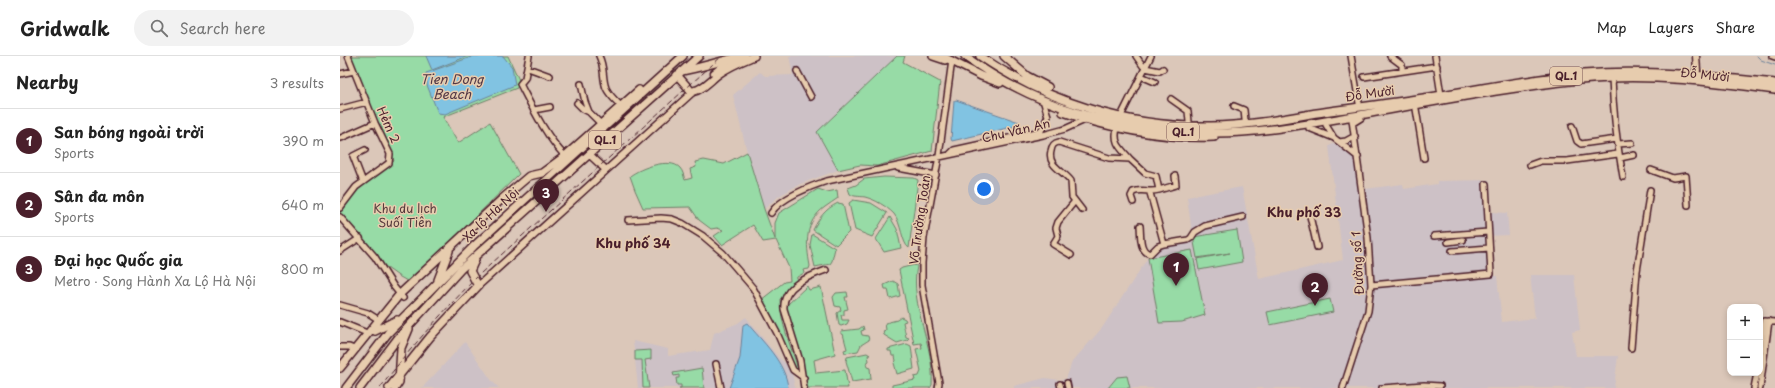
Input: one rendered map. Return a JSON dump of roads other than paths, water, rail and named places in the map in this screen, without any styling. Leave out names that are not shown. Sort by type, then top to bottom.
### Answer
[{"type":"highway","name":"Xa lộ Hà Nội","points":[[346,388],[382,340],[403,317],[474,246],[555,172],[601,124],[677,56]]},
{"type":"highway","name":"Xa lộ Hà Nội","points":[[340,375],[367,334],[381,321],[411,286],[449,248],[525,179],[529,176],[542,173],[567,158],[683,56]]},
{"type":"highway","name":"Xa lộ Hà Nội","points":[[360,388],[393,344],[461,269],[699,56]]},
{"type":"highway","points":[[745,56],[722,60],[679,73],[692,92],[702,89],[720,73],[736,63],[754,56]]},
{"type":"highway","name":"QL.1","points":[[934,56],[1019,90]]},
{"type":"highway","name":"QL.1","points":[[942,56],[952,62]]},
{"type":"highway","name":"QL.1","points":[[961,56],[1003,84]]},
{"type":"highway","name":"Đỗ Mười","points":[[965,56],[1019,90],[1043,100],[1117,123],[1182,132],[1209,133],[1248,131],[1352,120],[1361,117],[1542,85],[1612,80],[1671,78],[1775,90]]},
{"type":"highway","name":"Đỗ Mười","points":[[980,56],[1017,79],[1070,103],[1121,116],[1172,125],[1213,126],[1268,121],[1324,110]]},
{"type":"highway","points":[[999,56],[1014,72],[1017,79]]},
{"type":"highway","name":"Đỗ Mười","points":[[1004,56],[1018,69],[1040,84],[1094,107],[1121,116],[1210,123],[1284,116],[1582,74],[1648,72],[1697,75],[1775,84]]},
{"type":"highway","name":"Đỗ Mười","points":[[1441,93],[1575,71],[1632,68],[1697,70],[1775,79]]},
{"type":"highway","name":"Đỗ Mười","points":[[1361,117],[1612,80],[1666,82],[1775,94]]},
{"type":"highway","points":[[643,86],[654,82]]},
{"type":"highway","name":"Đỗ Mười","points":[[1043,100],[1051,108],[1085,120],[1117,128],[1170,136],[1204,138],[1256,135],[1309,128],[1326,123]]},
{"type":"highway","points":[[1359,105],[1361,117]]},
{"type":"highway","points":[[1350,106],[1352,120]]},
{"type":"highway","points":[[1324,110],[1326,123]]},
{"type":"highway","points":[[525,179],[539,179],[555,172]]},
{"type":"highway","points":[[438,282],[449,248]]},
{"type":"highway","name":"Xa lộ Hà Nội","points":[[476,256],[470,271],[478,286]]},
{"type":"highway","points":[[400,372],[430,337],[478,286]]},
{"type":"highway","points":[[375,331],[403,317]]},
{"type":"highway","name":"Xa lộ Hà Nội","points":[[340,368],[375,331],[381,321]]},
{"type":"highway","points":[[394,387],[399,382],[401,348],[412,323]]},
{"type":"main road","points":[[1696,56],[1697,70]]},
{"type":"main road","points":[[478,286],[692,92],[727,63]]},
{"type":"main road","points":[[589,154],[606,170]]},
{"type":"street","name":"Hẻm 2","points":[[340,208],[356,187],[390,161],[390,154],[366,102],[348,56]]},
{"type":"street","points":[[529,56],[525,78],[520,84],[556,146],[567,158]]},
{"type":"street","points":[[599,56],[604,69],[604,82],[606,89],[620,106]]},
{"type":"street","points":[[1136,56],[1145,68],[1160,71],[1163,69]]},
{"type":"street","points":[[1121,116],[1151,56]]},
{"type":"street","points":[[1351,56],[1359,105]]},
{"type":"street","points":[[1390,56],[1402,65],[1402,71]]},
{"type":"street","points":[[1435,56],[1441,93]]},
{"type":"street","name":"Võ Trường Toản","points":[[933,388],[938,385],[922,279],[924,242],[939,156],[952,62]]},
{"type":"street","points":[[1364,76],[1436,66]]},
{"type":"street","points":[[528,68],[550,76]]},
{"type":"street","points":[[340,74],[354,70]]},
{"type":"street","points":[[797,71],[811,97]]},
{"type":"street","points":[[1141,76],[1155,82]]},
{"type":"street","points":[[1612,80],[1617,141],[1623,177]]},
{"type":"street","points":[[581,84],[589,112]]},
{"type":"street","name":"Chu Văn An","points":[[1042,133],[1048,116],[1043,100]]},
{"type":"street","points":[[1171,100],[1188,111],[1189,122]]},
{"type":"street","points":[[340,109],[366,102]]},
{"type":"street","points":[[577,103],[601,124]]},
{"type":"street","points":[[1234,106],[1244,110],[1245,120]]},
{"type":"street","points":[[534,110],[550,107]]},
{"type":"street","points":[[1416,109],[1424,158]]},
{"type":"street","name":"Chu Văn An","points":[[771,213],[781,202],[813,185],[939,156],[950,154],[955,155],[1042,133],[1065,129],[1085,120]]},
{"type":"street","name":"Đường số 1","points":[[1343,388],[1366,319],[1371,286],[1368,238],[1352,120]]},
{"type":"street","points":[[341,138],[375,123]]},
{"type":"street","points":[[1326,123],[1334,138]]},
{"type":"street","points":[[1572,126],[1577,141],[1581,144],[1617,141],[1632,143]]},
{"type":"street","points":[[1117,128],[1115,136],[1117,143],[1130,159],[1145,172],[1156,176],[1159,190]]},
{"type":"street","points":[[1309,128],[1334,138],[1358,157]]},
{"type":"street","points":[[1339,142],[1346,141],[1355,136]]},
{"type":"street","points":[[1082,210],[1071,194],[1071,182],[1056,168],[1052,160],[1050,154],[1052,146],[1059,142],[1109,158],[1130,159]]},
{"type":"street","points":[[364,182],[353,156],[365,150]]},
{"type":"street","points":[[1530,165],[1541,161],[1567,161],[1634,155]]},
{"type":"street","name":"Chu Văn An","points":[[895,167],[936,175]]},
{"type":"street","points":[[1651,170],[1673,178],[1686,176],[1688,205]]},
{"type":"street","points":[[1133,202],[1131,196],[1133,192],[1138,190],[1150,192],[1176,185],[1175,176]]},
{"type":"street","points":[[1371,286],[1491,274],[1486,184]]},
{"type":"street","points":[[1631,348],[1636,278],[1650,190]]},
{"type":"street","points":[[1150,192],[1164,244]]},
{"type":"street","points":[[1071,255],[1053,244],[1058,236],[1056,228],[1058,222],[1075,201]]},
{"type":"street","points":[[1310,216],[1316,247]]},
{"type":"street","points":[[1140,226],[1142,250],[1145,253],[1150,254],[1158,246],[1188,240],[1195,232],[1205,226],[1243,217]]},
{"type":"street","points":[[340,218],[360,238],[402,296]]},
{"type":"street","points":[[628,220],[660,218],[677,221],[703,236],[723,253],[753,288],[777,333],[793,370],[804,378]]},
{"type":"street","points":[[1434,236],[1488,232]]},
{"type":"street","points":[[340,251],[360,238]]},
{"type":"street","points":[[1448,242],[1463,240]]},
{"type":"street","points":[[1452,251],[1489,248]]},
{"type":"street","points":[[804,388],[804,378],[784,309],[784,302],[788,294],[800,281],[826,270]]},
{"type":"street","points":[[340,305],[368,313],[381,321]]},
{"type":"street","points":[[1763,340],[1769,321]]},
{"type":"street","points":[[1760,388],[1769,321]]},
{"type":"street","points":[[340,322],[367,334]]},
{"type":"street","points":[[340,347],[349,347],[355,351]]},
{"type":"street","points":[[716,364],[721,388]]},
{"type":"street","points":[[1754,388],[1756,376]]},
{"type":"street","points":[[1382,388],[1424,385],[1440,386]]},
{"type":"water","points":[[426,56],[468,56],[432,70]]},
{"type":"water","name":"Tien Dong Beach","points":[[474,56],[503,56],[512,67],[515,85],[445,114],[438,113],[427,85],[426,73]]},
{"type":"water","points":[[956,100],[1019,122],[1020,125],[952,141],[954,101]]},
{"type":"water","points":[[747,323],[778,361],[783,370],[788,388],[729,388],[740,358],[743,325]]},
{"type":"waterway","points":[[1757,56],[1761,60],[1775,65]]},
{"type":"railway","points":[[380,388],[454,300],[481,273],[722,56]]},
{"type":"place","name":"Đại học Quốc gia","points":[[546,212]]},
{"type":"place","name":"San bóng ngoài trời","points":[[1176,286]]},
{"type":"place","name":"Sân đa môn","points":[[1315,306]]},
{"type":"district","name":"Khu phố 33","points":[[1304,212]]},
{"type":"district","name":"Khu phố 34","points":[[633,243]]},
{"type":"park label","name":"Khu du lịch Suối Tiên","points":[[405,216]]}]
